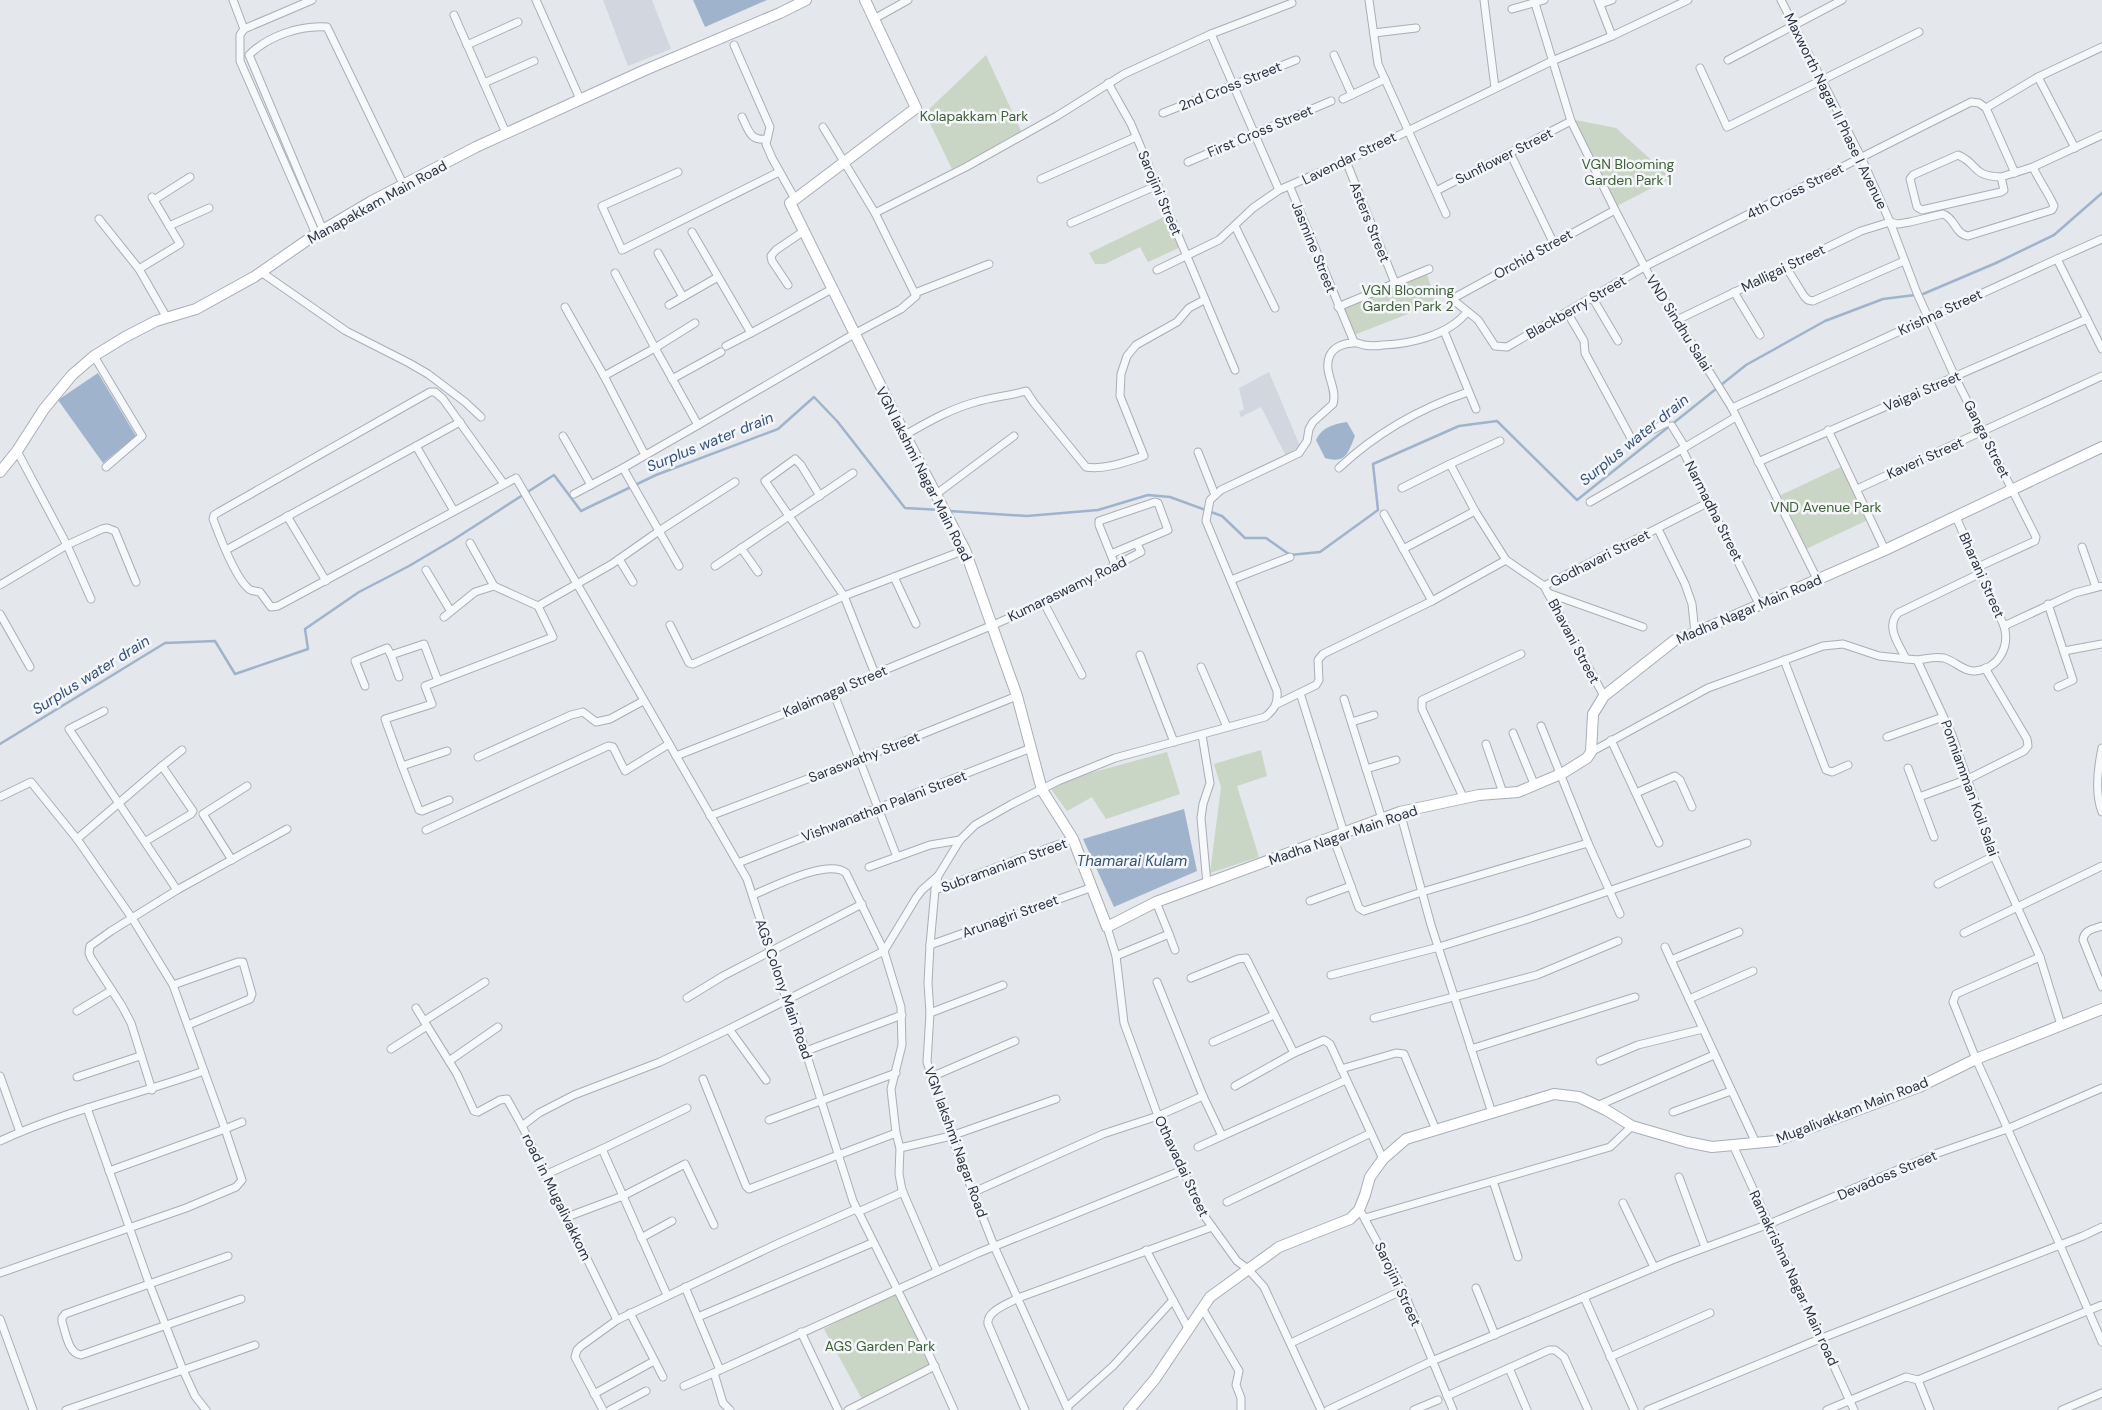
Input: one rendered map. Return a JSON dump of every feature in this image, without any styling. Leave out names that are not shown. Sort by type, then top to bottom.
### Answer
[{"type":"street","points":[[233,0],[244,29]]},
{"type":"street","points":[[312,0],[244,29],[240,35],[240,61],[319,232]]},
{"type":"street","points":[[536,0],[580,99]]},
{"type":"street","points":[[734,45],[770,128],[766,144],[779,172],[795,199],[916,108],[864,0]]},
{"type":"street","points":[[874,19],[908,0]]},
{"type":"street","points":[[1369,0],[1378,62],[1446,214]]},
{"type":"street","points":[[1484,0],[1495,88]]},
{"type":"street","points":[[1512,9],[1534,1],[1544,0]]},
{"type":"street","points":[[1612,0],[1599,2],[1612,36]]},
{"type":"street","name":"Lavendar Street","points":[[1157,270],[1219,240],[1253,208],[1279,190],[1290,187],[1346,161],[1552,61],[1612,36],[1688,0]]},
{"type":"street","name":"Maxworth Nagar II Phase I Avenue","points":[[1781,0],[1861,157],[1890,222]]},
{"type":"street","points":[[1728,60],[1842,0]]},
{"type":"street","name":"Manapakkam Main Road","points":[[0,472],[17,451],[44,409],[72,374],[94,356],[125,337],[156,321],[196,309],[261,272],[319,232],[403,184],[580,99],[780,14],[802,1]]},
{"type":"street","name":"VND Sindhu Salai","points":[[1534,1],[1571,121],[1614,210],[1644,267],[1732,408],[1817,580]]},
{"type":"street","points":[[874,212],[966,167],[1057,116],[1108,83],[1211,34],[1292,3]]},
{"type":"street","points":[[454,14],[506,133]]},
{"type":"street","points":[[467,44],[518,22]]},
{"type":"street","points":[[319,232],[249,55],[259,45],[290,31],[327,27],[403,184]]},
{"type":"street","points":[[1374,33],[1416,28]]},
{"type":"street","points":[[1700,68],[1726,127],[1919,32]]},
{"type":"street","points":[[1211,34],[1279,190]]},
{"type":"street","points":[[2015,173],[1986,108],[2038,77],[2102,47]]},
{"type":"street","points":[[1334,55],[1352,95]]},
{"type":"street","name":"2nd Cross Street","points":[[1163,113],[1296,60]]},
{"type":"street","points":[[484,83],[534,61]]},
{"type":"street","points":[[2038,77],[2075,148]]},
{"type":"street","points":[[1344,99],[1385,79]]},
{"type":"street","name":"Sarojini Street","points":[[1108,83],[1158,185],[1186,257],[1236,370]]},
{"type":"street","name":"First Cross Street","points":[[1188,162],[1331,101]]},
{"type":"street","name":"4th Cross Street","points":[[1644,267],[1971,102],[1979,103],[1986,108]]},
{"type":"street","points":[[742,117],[753,138],[758,140],[767,139]]},
{"type":"street","name":"Sunflower Street","points":[[1436,191],[1571,121]]},
{"type":"street","points":[[574,494],[623,468],[854,334],[902,309],[916,296],[874,212],[823,127]]},
{"type":"street","points":[[2001,177],[2004,188],[2001,192],[1922,210],[1917,207],[1910,179],[1913,175],[1958,155],[1978,172],[1988,176],[2001,177],[2033,167],[2102,135]]},
{"type":"street","points":[[1041,179],[1136,137]]},
{"type":"street","points":[[1510,153],[1554,242]]},
{"type":"street","name":"Asters Street","points":[[1346,161],[1395,283]]},
{"type":"street","name":"Malligai Street","points":[[1677,320],[1861,230],[1890,222],[1898,224],[1944,214],[1948,216],[1960,233],[1968,236],[2041,215],[2052,210],[2054,206],[2033,167]]},
{"type":"street","points":[[678,172],[602,206],[622,250],[779,172]]},
{"type":"street","points":[[139,269],[180,244],[153,198],[190,177]]},
{"type":"street","points":[[1071,223],[1158,185]]},
{"type":"street","name":"Jasmine Street","points":[[1290,187],[1354,342]]},
{"type":"street","name":"VGN lakshmi Nagar Main Road","points":[[795,199],[790,203],[940,506],[965,550],[1017,696],[1042,790],[1073,839],[1090,888],[1107,926]]},
{"type":"street","points":[[169,226],[209,208]]},
{"type":"street","name":"Orchid Street","points":[[1467,312],[1452,298],[1614,210]]},
{"type":"street","points":[[99,219],[139,269],[167,318]]},
{"type":"street","name":"Ganga Street","points":[[1890,222],[1918,296],[1955,377],[1984,432],[2036,541],[1980,570]]},
{"type":"street","points":[[1234,226],[1275,308]]},
{"type":"street","points":[[788,285],[772,261],[771,256],[776,250],[804,231]]},
{"type":"street","points":[[692,232],[750,333]]},
{"type":"street","name":"Krishna Street","points":[[1732,408],[2102,239]]},
{"type":"street","points":[[658,253],[683,297]]},
{"type":"street","points":[[2057,259],[2102,349]]},
{"type":"street","points":[[1786,267],[1804,296],[1808,300],[1813,301],[1904,261]]},
{"type":"street","points":[[915,293],[989,264]]},
{"type":"street","name":"Blackberry Street","points":[[1467,312],[1478,320],[1495,346],[1507,347],[1644,267]]},
{"type":"street","points":[[1338,307],[1429,269]]},
{"type":"street","points":[[261,272],[346,331],[428,374],[465,402],[481,417]]},
{"type":"street","points":[[615,274],[698,425]]},
{"type":"street","points":[[669,305],[718,277]]},
{"type":"street","points":[[726,346],[832,289]]},
{"type":"street","points":[[1734,292],[1760,335]]},
{"type":"street","points":[[1592,297],[1618,341]]},
{"type":"street","points":[[905,435],[947,412],[978,401],[1026,391],[1046,419],[1086,467],[1094,468],[1122,463],[1144,456],[1120,396],[1121,374],[1131,350],[1136,345],[1176,322],[1189,308],[1206,303]]},
{"type":"street","points":[[565,308],[604,376],[645,455]]},
{"type":"street","points":[[1276,704],[1277,691],[1206,521],[1207,507],[1210,500],[1221,490],[1299,453],[1307,441],[1309,428],[1313,422],[1333,404],[1334,393],[1327,370],[1330,356],[1335,348],[1354,342],[1365,345],[1404,343],[1444,331],[1462,319],[1467,312]]},
{"type":"street","points":[[1567,312],[1584,340],[1585,353],[1632,440],[1669,425],[1684,448],[1590,502]]},
{"type":"street","name":"Vaigai Street","points":[[1758,462],[2087,319]]},
{"type":"street","points":[[604,376],[695,323]]},
{"type":"street","points":[[1444,331],[1476,410]]},
{"type":"street","points":[[672,379],[721,352]]},
{"type":"street","points":[[94,356],[142,436],[106,467]]},
{"type":"street","name":"Kaveri Street","points":[[1857,489],[2102,376]]},
{"type":"street","points":[[430,392],[435,392],[460,422],[504,484],[285,604],[271,607],[260,592],[250,590],[246,586],[226,550],[213,519],[214,515],[430,392]]},
{"type":"street","points":[[1339,468],[1349,459],[1412,416],[1468,392]]},
{"type":"street","name":"Narmadha Street","points":[[1736,417],[1684,448],[1759,604]]},
{"type":"street","points":[[226,550],[460,422]]},
{"type":"street","points":[[1828,430],[1885,550]]},
{"type":"street","points":[[563,436],[590,485]]},
{"type":"street","points":[[935,495],[1014,436]]},
{"type":"street","points":[[1402,488],[1500,441]]},
{"type":"street","points":[[416,446],[454,511]]},
{"type":"street","name":"Madha Nagar Main Road","points":[[1107,926],[1156,902],[1400,812],[1464,799],[1518,792],[1560,775],[1587,758],[1591,752],[1593,714],[1604,696],[1674,640],[1695,633],[1885,550],[2013,491],[2102,447]]},
{"type":"street","points":[[17,451],[67,545],[92,599]]},
{"type":"street","points":[[1198,452],[1215,495]]},
{"type":"street","points":[[820,496],[798,461],[792,460],[765,481],[844,596],[874,674]]},
{"type":"street","name":"Godhavari Street","points":[[1450,464],[1506,560],[1546,589],[1709,502]]},
{"type":"street","points":[[623,468],[679,566]]},
{"type":"street","points":[[714,566],[853,473]]},
{"type":"street","name":"AGS Colony Main Road","points":[[504,484],[516,478],[565,567],[578,585],[747,879],[770,952],[806,1052],[857,1211],[935,1366],[954,1410]]},
{"type":"street","points":[[538,606],[578,585],[735,482]]},
{"type":"street","points":[[1111,554],[1169,529],[1157,502],[1099,521],[1099,525],[1115,565]]},
{"type":"street","points":[[1403,549],[1476,511]]},
{"type":"street","points":[[1384,514],[1432,602],[1506,560]]},
{"type":"street","points":[[287,516],[326,581]]},
{"type":"street","name":"Bharani Street","points":[[1956,517],[2006,634],[2006,645],[2000,656],[1985,668]]},
{"type":"street","points":[[0,585],[67,545],[102,529],[112,529],[114,531],[136,582]]},
{"type":"street","points":[[1658,529],[1685,584],[1692,604],[1695,633]]},
{"type":"street","points":[[449,800],[422,811],[419,810],[385,720],[432,704],[425,686],[553,637],[538,606],[494,586],[470,543]]},
{"type":"street","name":"Kumaraswamy Road","points":[[993,625],[1044,603],[1140,552],[1137,544]]},
{"type":"street","points":[[2004,626],[2074,593],[2099,587],[2082,546]]},
{"type":"street","points":[[741,548],[758,572]]},
{"type":"street","points":[[670,625],[690,663],[693,664],[844,596],[965,550]]},
{"type":"street","points":[[1231,580],[1290,557]]},
{"type":"street","points":[[619,559],[633,582]]},
{"type":"street","points":[[426,570],[450,610]]},
{"type":"street","points":[[1906,659],[1892,630],[1894,618],[1898,613],[1980,570]]},
{"type":"street","points":[[894,578],[916,624]]},
{"type":"street","points":[[444,617],[450,610],[475,592],[494,586]]},
{"type":"street","points":[[1546,589],[1643,627]]},
{"type":"street","name":"Bhavani Street","points":[[1546,589],[1604,696]]},
{"type":"street","name":"VGN lakshmi Nagar Road","points":[[1067,1408],[994,1246],[951,1136],[927,1062],[930,1013],[928,982],[930,945],[938,876],[960,840],[975,825],[1012,804],[1115,758],[1265,716],[1273,710],[1276,704],[1313,688],[1318,683],[1318,660],[1323,654],[1432,602]]},
{"type":"street","points":[[1044,603],[1082,675]]},
{"type":"street","points":[[2048,604],[2073,680],[2058,687]]},
{"type":"street","points":[[0,614],[30,667]]},
{"type":"street","name":"Kalaimagal Street","points":[[676,756],[834,694],[874,674],[993,625]]},
{"type":"street","points":[[391,655],[424,644],[438,681]]},
{"type":"street","points":[[1591,752],[1708,688],[1833,644],[1843,644],[1879,656],[1917,660],[1938,657],[1953,661],[1968,671],[1985,668],[2027,739],[2028,746],[2024,751],[1968,779],[1920,797]]},
{"type":"street","points":[[2064,651],[2102,644]]},
{"type":"street","points":[[364,686],[355,661],[387,648],[399,676]]},
{"type":"street","points":[[1464,799],[1422,710],[1422,700],[1521,654]]},
{"type":"street","points":[[1140,655],[1174,742]]},
{"type":"street","points":[[1784,660],[1826,770],[1832,772],[1848,765]]},
{"type":"street","name":"Ponniamman Koil Salai","points":[[1917,660],[1968,779],[1994,856],[2040,957],[2061,1025]]},
{"type":"street","points":[[1201,667],[1227,726]]},
{"type":"street","points":[[1300,693],[1344,833]]},
{"type":"street","points":[[834,694],[897,857]]},
{"type":"street","name":"Saraswathy Street","points":[[710,816],[860,759],[1017,696]]},
{"type":"street","points":[[1344,699],[1382,819]]},
{"type":"street","points":[[478,757],[571,715],[583,712],[596,722],[604,721],[643,701]]},
{"type":"street","points":[[104,710],[69,729],[178,890]]},
{"type":"street","points":[[1352,722],[1374,715]]},
{"type":"street","points":[[1887,737],[1943,717]]},
{"type":"street","points":[[1540,726],[1588,844],[1620,914]]},
{"type":"street","points":[[1513,733],[1535,786]]},
{"type":"street","points":[[1202,735],[1210,783],[1203,804],[1201,818],[1207,884]]},
{"type":"street","points":[[1612,740],[1659,843]]},
{"type":"street","points":[[426,830],[608,746],[613,747],[625,771],[669,744]]},
{"type":"street","points":[[1486,744],[1503,793]]},
{"type":"street","name":"Vishwanathan Palani Street","points":[[738,864],[1031,748]]},
{"type":"street","points":[[2102,748],[2099,804],[2102,812]]},
{"type":"street","points":[[77,839],[182,750]]},
{"type":"street","points":[[402,766],[447,751]]},
{"type":"street","points":[[1366,769],[1396,760]]},
{"type":"street","points":[[146,841],[193,811],[162,766]]},
{"type":"street","points":[[1908,768],[1934,837]]},
{"type":"street","points":[[1636,794],[1674,776],[1680,780],[1692,808]]},
{"type":"street","points":[[0,797],[31,782],[77,839],[132,918],[173,985],[242,1180],[240,1184],[186,1208],[0,1274]]},
{"type":"street","points":[[232,860],[203,814],[247,786]]},
{"type":"street","points":[[1400,812],[1454,997],[1492,1113]]},
{"type":"street","points":[[152,1090],[131,1023],[92,958],[89,950],[92,943],[178,890],[286,829]]},
{"type":"street","points":[[1333,837],[1359,908],[1364,911],[1422,892],[1588,844]]},
{"type":"street","name":"Subramaniam Street","points":[[935,890],[1073,839]]},
{"type":"street","points":[[869,868],[936,843],[960,840]]},
{"type":"street","points":[[1331,975],[1439,947],[1610,891],[1747,843]]},
{"type":"street","points":[[1938,884],[1994,856]]},
{"type":"street","points":[[1964,933],[2102,866]]},
{"type":"street","points":[[753,895],[815,871],[833,868],[841,869],[846,873],[862,904],[884,951],[894,981],[902,1015],[902,1045],[891,1088],[896,1133],[900,1148],[899,1174],[903,1192],[937,1271]]},
{"type":"street","points":[[884,951],[916,898],[938,876]]},
{"type":"street","points":[[1310,901],[1351,886]]},
{"type":"street","name":"Arunagiri Street","points":[[930,945],[1090,888]]},
{"type":"street","points":[[1156,902],[1175,950]]},
{"type":"street","points":[[687,998],[723,976],[862,904]]},
{"type":"street","name":"Othavadai Street","points":[[1107,926],[1116,956],[1124,1023],[1158,1116],[1204,1214],[1212,1227],[1237,1261],[1248,1269],[1264,1288],[1322,1410]]},
{"type":"street","points":[[2102,926],[2088,931],[2084,935],[2083,940],[2102,987]]},
{"type":"street","points":[[1671,960],[1739,932]]},
{"type":"street","points":[[1116,956],[1168,934]]},
{"type":"street","points":[[1374,1018],[1537,975],[1618,941]]},
{"type":"street","points":[[1665,947],[1756,1143]]},
{"type":"street","name":"road in Mugalivakkom","points":[[617,1320],[522,1126],[538,1113],[574,1095],[660,1062],[730,1030],[884,951]]},
{"type":"street","points":[[2040,957],[1956,994],[1953,1002],[1976,1059],[2102,1342]]},
{"type":"street","points":[[1191,978],[1238,959],[1246,958],[1294,1053]]},
{"type":"street","points":[[173,985],[238,962],[243,962],[252,994],[250,999],[188,1025]]},
{"type":"street","points":[[1689,999],[1753,971]]},
{"type":"street","points":[[391,1049],[485,982]]},
{"type":"street","points":[[1157,982],[1222,1136]]},
{"type":"street","points":[[930,1013],[1003,986]]},
{"type":"street","points":[[77,1011],[112,990]]},
{"type":"street","points":[[1471,1049],[1635,997]]},
{"type":"street","points":[[416,1008],[448,1061],[474,1111],[478,1112],[500,1100],[507,1099],[522,1126]]},
{"type":"street","name":"Mugalivakkam Main Road","points":[[1362,1214],[1370,1177],[1384,1159],[1406,1139],[1554,1094],[1579,1097],[1632,1126],[1712,1147],[1756,1143],[1785,1138],[1919,1087],[1976,1059],[2102,1009]]},
{"type":"street","points":[[806,1052],[902,1015]]},
{"type":"street","points":[[1212,1042],[1274,1015]]},
{"type":"street","points":[[448,1061],[498,1027]]},
{"type":"street","points":[[1600,1061],[1638,1045],[1702,1029]]},
{"type":"street","points":[[730,1030],[766,1080]]},
{"type":"street","points":[[1235,1086],[1294,1053],[1324,1040],[1330,1044],[1384,1159]]},
{"type":"street","points":[[931,1078],[1015,1041]]},
{"type":"street","points":[[1341,1069],[1396,1053],[1404,1054],[1436,1130]]},
{"type":"street","points":[[1597,1106],[1714,1055]]},
{"type":"street","points":[[77,1077],[140,1056]]},
{"type":"street","points":[[0,1141],[87,1108],[152,1090],[204,1071]]},
{"type":"street","points":[[769,1120],[896,1073]]},
{"type":"street","points":[[0,1076],[20,1132]]},
{"type":"street","points":[[703,1079],[748,1188],[758,1187],[838,1154],[896,1133]]},
{"type":"street","points":[[1198,1147],[1346,1080]]},
{"type":"street","name":"Devadoss Street","points":[[1328,1410],[1432,1361],[1706,1246],[1769,1224],[1938,1153],[2007,1129],[2102,1088]]},
{"type":"street","points":[[1674,1112],[1731,1091]]},
{"type":"street","points":[[974,1192],[1103,1134],[1158,1116],[1204,1096]]},
{"type":"street","points":[[900,1148],[951,1136],[1056,1099]]},
{"type":"street","points":[[87,1108],[149,1283],[183,1370],[195,1396],[206,1410]]},
{"type":"street","points":[[545,1175],[687,1108]]},
{"type":"street","points":[[109,1171],[242,1122]]},
{"type":"street","points":[[1129,1410],[1155,1379],[1210,1297],[1279,1247],[1339,1225],[1362,1214],[1493,1181],[1610,1147],[1632,1126]]},
{"type":"street","points":[[1227,1202],[1371,1133]]},
{"type":"street","name":"Ramakrishna Nagar Main road","points":[[1733,1145],[1854,1410]]},
{"type":"street","points":[[602,1149],[667,1295]]},
{"type":"street","points":[[567,1217],[623,1196],[685,1164],[714,1225]]},
{"type":"street","points":[[684,1386],[994,1246],[1183,1170]]},
{"type":"street","points":[[1679,1177],[1706,1246]]},
{"type":"street","points":[[1493,1181],[1518,1257]]},
{"type":"street","points":[[603,1410],[577,1362],[576,1353],[586,1342],[617,1320],[667,1295],[903,1192]]},
{"type":"street","points":[[1623,1203],[1654,1268]]},
{"type":"street","name":"Sarojini Street","points":[[1362,1214],[1404,1290],[1453,1410]]},
{"type":"street","points":[[641,1238],[672,1221]]},
{"type":"street","points":[[1648,1410],[1822,1338],[2060,1245],[2102,1226]]},
{"type":"street","points":[[1025,1410],[988,1321],[993,1313],[1018,1298],[1212,1227]]},
{"type":"street","points":[[698,1317],[872,1243]]},
{"type":"street","points":[[1146,1250],[1189,1330]]},
{"type":"street","points":[[228,1256],[65,1314],[62,1322],[72,1350],[76,1354],[81,1355],[240,1299]]},
{"type":"street","points":[[685,1287],[717,1371],[724,1403],[730,1410]]},
{"type":"street","points":[[1476,1288],[1495,1335]]},
{"type":"street","points":[[1291,1343],[1404,1290]]},
{"type":"street","points":[[1584,1297],[1634,1410]]},
{"type":"street","points":[[1067,1408],[1113,1366],[1173,1300]]},
{"type":"street","points":[[1827,1410],[1906,1377],[1918,1380],[2089,1312],[2102,1305]]},
{"type":"street","points":[[1202,1308],[1239,1371],[1236,1385],[1241,1398],[1241,1410]]},
{"type":"street","points":[[1610,1357],[1710,1312]]},
{"type":"street","points":[[630,1313],[663,1377]]},
{"type":"street","points":[[0,1319],[33,1410]]},
{"type":"street","points":[[801,1332],[838,1410]]},
{"type":"street","points":[[66,1410],[255,1345]]},
{"type":"street","points":[[1447,1396],[1549,1350],[1558,1351],[1564,1356],[1588,1410]]},
{"type":"street","points":[[594,1394],[654,1360]]},
{"type":"street","points":[[848,1410],[935,1366]]},
{"type":"street","points":[[1509,1368],[1526,1410]]},
{"type":"street","points":[[1918,1380],[1930,1410]]},
{"type":"street","points":[[610,1410],[646,1391]]},
{"type":"street","points":[[2062,1410],[2102,1393]]},
{"type":"street","points":[[1414,1410],[1438,1400]]},
{"type":"shaded area","points":[[603,0],[652,0],[671,49],[628,66]]},
{"type":"shaded area","points":[[1269,372],[1300,446],[1286,456],[1261,407],[1241,417],[1239,412],[1244,409],[1239,388]]},
{"type":"green space","name":"Kolapakkam Park","points":[[986,55],[1022,133],[952,169],[925,113]]},
{"type":"green space","name":"VGN Blooming Garden Park 1","points":[[1575,120],[1616,128],[1671,178],[1617,206]]},
{"type":"green space","points":[[1170,214],[1183,246],[1148,262],[1140,247],[1105,264],[1095,264],[1089,253]]},
{"type":"green space","name":"VGN Blooming Garden Park 2","points":[[1427,274],[1436,303],[1354,335],[1344,309]]},
{"type":"green space","name":"VND Avenue Park","points":[[1845,465],[1870,519],[1806,549],[1781,495]]},
{"type":"green space","points":[[1261,750],[1267,776],[1237,786],[1259,857],[1210,873],[1221,787],[1214,764]]},
{"type":"green space","points":[[1167,752],[1180,794],[1106,819],[1092,797],[1067,811],[1051,789],[1083,775]]},
{"type":"green space","name":"AGS Garden Park","points":[[897,1290],[934,1366],[863,1401],[824,1329]]},
{"type":"water","points":[[693,0],[767,0],[705,27]]},
{"type":"water","points":[[98,373],[136,436],[103,463],[58,400]]},
{"type":"water","points":[[1347,422],[1355,436],[1348,452],[1342,458],[1325,458],[1316,440],[1329,427]]},
{"type":"water","name":"Thamarai Kulam","points":[[1184,809],[1197,871],[1114,907],[1083,839]]},
{"type":"waterway","name":"Surplus water drain","points":[[949,511],[1027,516],[1098,510],[1148,495],[1170,497],[1222,516],[1245,538],[1266,538],[1290,555],[1320,552],[1378,510],[1373,464],[1459,426],[1497,421],[1577,500],[1746,365],[1825,321],[1883,299],[1923,294],[1996,263],[2054,235],[2102,193]]},
{"type":"waterway","name":"Surplus water drain","points":[[0,744],[165,643],[215,641],[235,674],[308,649],[305,629],[359,592],[453,540],[554,475],[581,511],[656,475],[778,429],[814,397],[837,421],[905,508],[941,510]]}]
